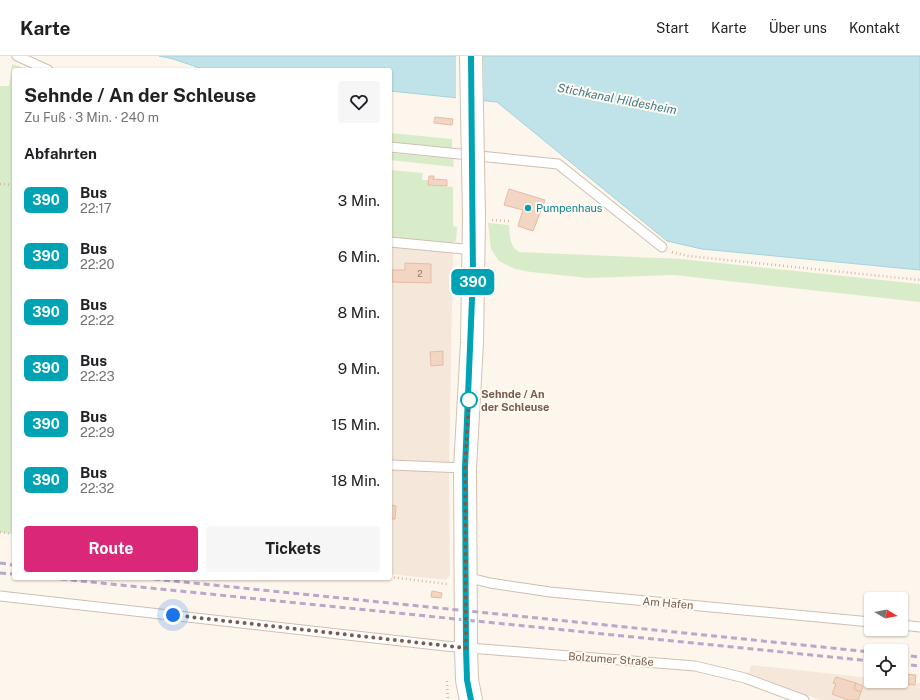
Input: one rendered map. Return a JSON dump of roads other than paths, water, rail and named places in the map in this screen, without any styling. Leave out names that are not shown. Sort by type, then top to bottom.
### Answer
[{"type":"main road","points":[[471,56],[479,218],[474,250],[465,468],[466,648],[467,680],[471,700]]},
{"type":"lane","points":[[17,56],[44,68]]},
{"type":"lane","points":[[392,147],[558,164],[662,248]]},
{"type":"lane","points":[[392,242],[474,250]]},
{"type":"lane","points":[[392,465],[465,468]]},
{"type":"lane","name":"Am Hafen","points":[[466,581],[550,592],[864,621]]},
{"type":"lane","name":"Bolzumer Straße","points":[[0,596],[466,648],[695,666],[744,678],[804,700]]},
{"type":"lane","points":[[908,626],[920,627]]},
{"type":"water","name":"Stichkanal Hildesheim","points":[[159,56],[920,56],[920,270],[702,249],[667,241],[497,102],[392,91],[392,68],[200,68]]},
{"type":"railway","points":[[0,563],[12,565]]},
{"type":"railway","points":[[0,573],[12,574]]},
{"type":"railway","points":[[71,580],[864,660]]},
{"type":"railway","points":[[164,580],[864,651]]},
{"type":"railway","points":[[908,656],[920,657]]},
{"type":"railway","points":[[908,665],[920,666]]},
{"type":"place","name":"Pumpenhaus","points":[[528,208]]},
{"type":"place","name":"Sehnde / An der Schleuse","points":[[469,400]]}]
